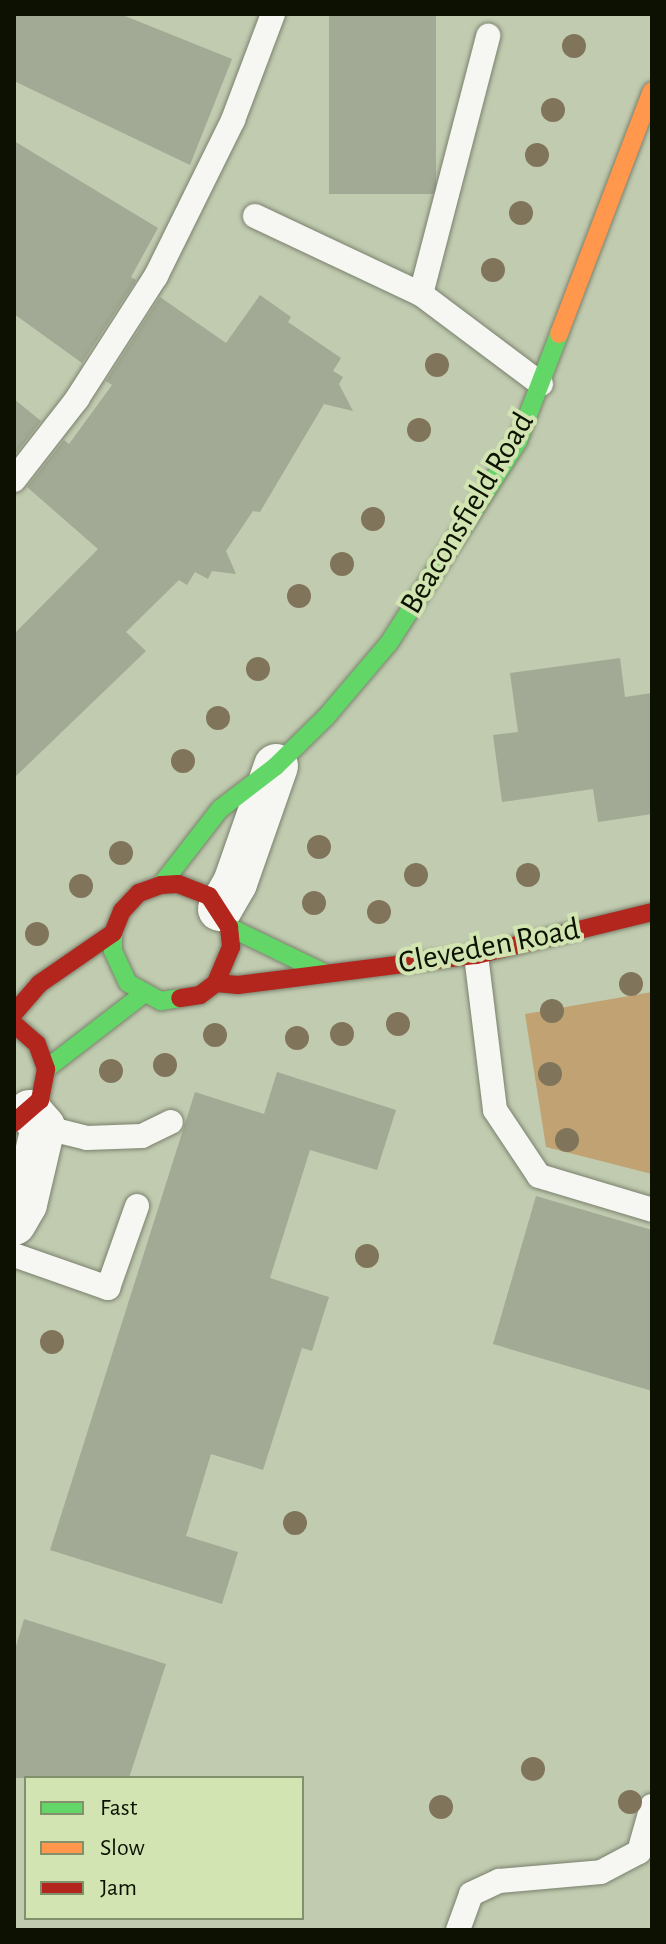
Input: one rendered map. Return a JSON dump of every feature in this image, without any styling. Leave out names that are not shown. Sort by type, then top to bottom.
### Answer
[{"type":"street","name":"Beaconsfield Road","points":[[161,885],[220,809],[276,766],[326,717],[389,643],[518,441],[652,91]]},
{"type":"street","name":"Beaconsfield Road","points":[[225,918],[276,766]]},
{"type":"street","points":[[46,1069],[142,995],[118,969],[113,933],[122,911],[139,893],[161,885],[195,888],[225,918],[324,973]]},
{"type":"street","name":"Cleveden Road","points":[[142,995],[181,1001],[216,983],[476,955],[652,912]]},
{"type":"street","points":[[216,983],[231,947],[225,918]]},
{"type":"street","points":[[14,1013],[39,984],[113,933]]},
{"type":"street","points":[[14,1024],[37,1044],[46,1069],[46,1085],[29,1121],[25,1204],[14,1223]]},
{"type":"lane","points":[[14,480],[77,399],[156,276],[233,120],[273,14]]},
{"type":"lane","points":[[421,294],[488,36]]},
{"type":"lane","points":[[255,216],[421,294],[541,384]]},
{"type":"lane","points":[[476,955],[495,1110],[539,1176],[652,1210]]},
{"type":"lane","points":[[29,1121],[87,1138],[142,1136],[171,1122]]},
{"type":"lane","points":[[14,1255],[108,1288],[137,1206]]},
{"type":"lane","points":[[458,1930],[471,1894],[499,1881],[601,1872],[639,1852],[652,1806]]},
{"type":"shaded area","points":[[652,992],[652,1174],[546,1147],[525,1014]]},
{"type":"building","points":[[14,14],[120,14],[232,59],[190,165],[14,81]]},
{"type":"building","points":[[329,14],[436,14],[436,194],[329,194]]},
{"type":"building","points":[[14,141],[158,228],[131,277],[136,280],[82,363],[14,314]]},
{"type":"building","points":[[260,295],[291,317],[288,322],[341,358],[333,371],[343,377],[339,384],[353,411],[324,404],[260,512],[253,511],[226,551],[236,574],[212,571],[208,579],[195,572],[187,585],[179,580],[126,632],[146,651],[14,778],[14,634],[98,549],[27,487],[64,440],[69,444],[112,385],[106,381],[160,297],[226,343]]},
{"type":"building","points":[[14,399],[41,421],[14,456]]},
{"type":"building","points":[[620,658],[625,697],[652,693],[652,814],[598,822],[593,789],[502,802],[493,735],[518,732],[510,673]]},
{"type":"building","points":[[277,1072],[396,1110],[377,1170],[310,1150],[270,1278],[329,1297],[312,1351],[302,1348],[263,1470],[211,1454],[186,1536],[238,1552],[222,1604],[50,1550],[195,1092],[264,1114]]},
{"type":"building","points":[[536,1196],[652,1230],[652,1391],[493,1344]]},
{"type":"building","points":[[24,1619],[166,1664],[130,1776],[14,1778],[14,1653]]},
{"type":"traffic: fast","points":[[161,885],[220,809],[276,766],[326,717],[389,643],[518,441],[559,334]]},
{"type":"traffic: fast","points":[[229,927],[324,973]]},
{"type":"traffic: fast","points":[[113,933],[113,951],[128,983],[161,1001],[180,998]]},
{"type":"traffic: fast","points":[[46,1069],[142,995]]},
{"type":"traffic: slow","points":[[559,334],[652,91]]},
{"type":"traffic: jam","points":[[14,1013],[39,984],[113,933],[122,911],[139,893],[161,885],[178,884],[209,896],[229,927],[231,947],[216,983],[200,995],[180,998]]},
{"type":"traffic: jam","points":[[216,983],[238,985],[476,955],[652,912]]},
{"type":"traffic: jam","points":[[14,1024],[37,1044],[46,1069],[40,1100],[14,1123]]}]
